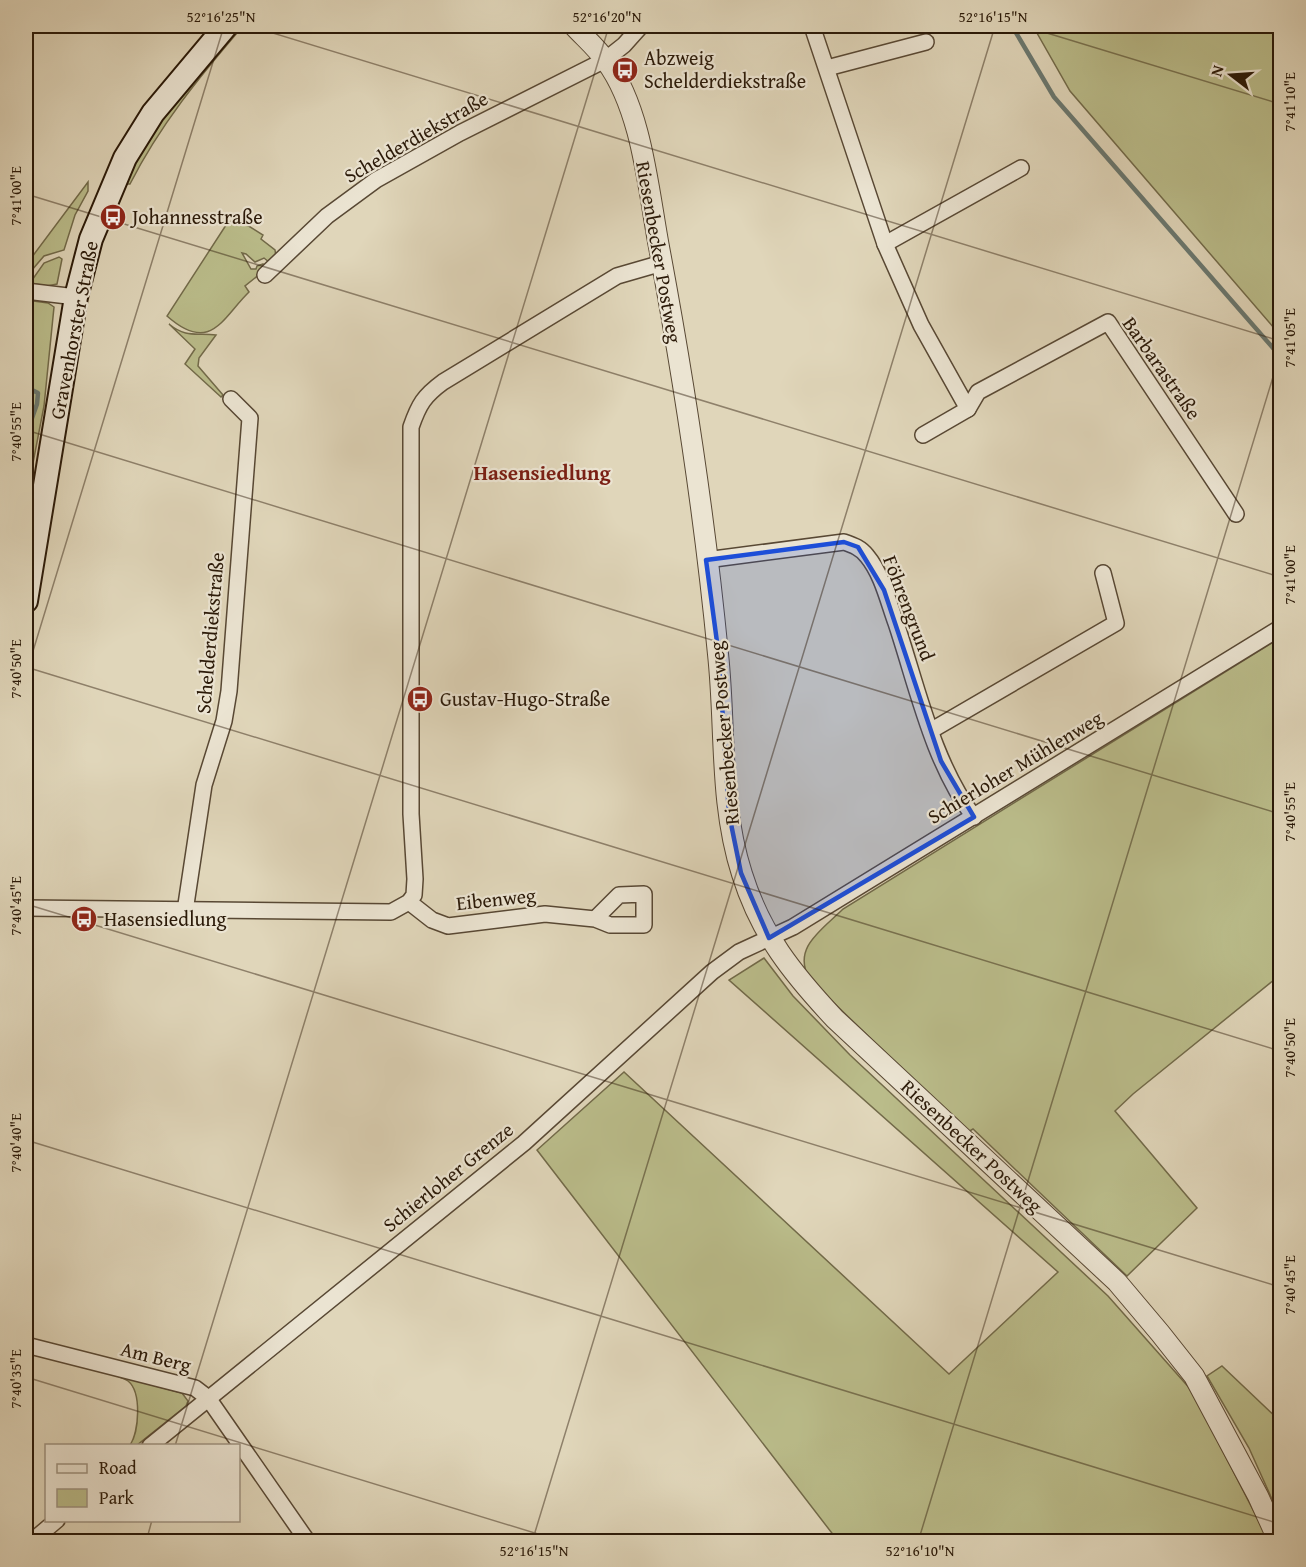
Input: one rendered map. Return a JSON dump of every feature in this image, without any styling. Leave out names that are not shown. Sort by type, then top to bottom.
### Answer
[{"type":"main road","name":"Gravenhorster Straße","points":[[26,601],[76,297],[97,222],[125,158],[153,113],[226,26]]},
{"type":"street","name":"Riesenbecker Postweg","points":[[574,26],[605,60],[623,93],[639,138],[662,263],[706,560],[718,657],[722,755],[729,814],[741,873],[769,938],[795,976],[835,1019],[1117,1282],[1194,1376],[1258,1496],[1279,1542]]},
{"type":"street","points":[[605,60],[624,45],[641,26]]},
{"type":"street","points":[[812,26],[885,244],[921,325],[968,409]]},
{"type":"street","points":[[827,68],[926,42]]},
{"type":"street","name":"Schelderdiekstraße","points":[[265,275],[327,216],[376,180],[460,133],[605,60]]},
{"type":"street","points":[[885,244],[1021,168]]},
{"type":"street","points":[[26,908],[391,912],[409,902],[414,895],[415,879],[411,814],[411,427],[417,408],[426,394],[443,382],[617,276],[662,263]]},
{"type":"street","points":[[26,291],[76,297]]},
{"type":"street","name":"Barbarastraße","points":[[923,435],[968,409],[978,392],[1108,322],[1236,514]]},
{"type":"street","name":"Schelderdiekstraße","points":[[185,911],[204,785],[224,721],[229,691],[250,418],[231,399]]},
{"type":"street","name":"Föhrengrund","points":[[706,560],[844,542],[858,547],[868,556],[884,590],[941,761],[960,799],[974,817]]},
{"type":"street","points":[[932,730],[1116,622],[1103,573]]},
{"type":"street","name":"Schierloher Mühlenweg","points":[[769,938],[793,927],[1281,628]]},
{"type":"street","name":"Eibenweg","points":[[409,902],[432,920],[448,926],[521,915],[562,915],[595,919]]},
{"type":"street","name":"Schierloher Grenze","points":[[152,1444],[524,1143],[712,972],[739,952],[769,938]]},
{"type":"street","name":"Am Berg","points":[[26,1345],[195,1388],[208,1398],[240,1444]]},
{"type":"street","name":"Am Berg","points":[[240,1444],[308,1542]]},
{"type":"street","points":[[31,1542],[56,1522]]},
{"type":"highlighted area","points":[[844,542],[858,547],[884,590],[941,761],[974,817],[769,938],[741,873],[729,814],[719,657],[706,560]]},
{"type":"green space","points":[[237,26],[243,26],[211,63],[154,141],[130,184],[125,184],[146,141],[160,120]]},
{"type":"green space","points":[[1033,26],[1280,26],[1280,335],[1070,91]]},
{"type":"green space","points":[[88,182],[88,191],[75,215],[64,250],[44,256],[26,277],[26,265]]},
{"type":"green space","points":[[239,220],[263,235],[261,239],[275,250],[276,257],[269,262],[264,258],[255,262],[242,253],[251,269],[256,269],[257,266],[263,264],[266,269],[245,286],[249,292],[215,328],[205,332],[195,332],[182,327],[167,316],[228,222]]},
{"type":"green space","points":[[59,257],[62,259],[57,284],[47,286],[30,283],[44,263]]},
{"type":"green space","points":[[26,300],[48,303],[54,307],[44,406],[27,494],[31,463],[26,462]]},
{"type":"green space","points":[[169,324],[181,332],[216,335],[199,358],[198,366],[223,395],[221,397],[185,364],[195,349]]},
{"type":"green space","points":[[1280,638],[1280,975],[1115,1111],[1197,1208],[1127,1276],[973,1129],[968,1132],[810,980],[805,969],[804,958],[818,932],[843,909]]},
{"type":"green space","points":[[764,958],[793,996],[850,1055],[1108,1296],[1192,1391],[1269,1541],[838,1541],[537,1150],[624,1072],[949,1374],[1058,1272],[729,980]]},
{"type":"green space","points":[[1222,1366],[1280,1421],[1280,1517],[1249,1448],[1207,1376]]},
{"type":"green space","points":[[115,1375],[182,1393],[188,1401],[186,1406],[138,1444],[130,1444],[138,1412],[135,1394],[128,1381]]},
{"type":"waterway","points":[[1012,26],[1054,97],[1280,356]]},
{"type":"waterway","points":[[26,387],[38,393],[37,404],[26,435]]},
{"type":"place","name":"Abzweig Schelderdiekstraße","points":[[625,70]]},
{"type":"place","name":"Johannesstraße","points":[[113,217]]},
{"type":"place","name":"Gustav-Hugo-Straße","points":[[420,699]]},
{"type":"place","name":"Hasensiedlung","points":[[84,919]]},
{"type":"district","name":"Hasensiedlung","points":[[542,473]]}]
